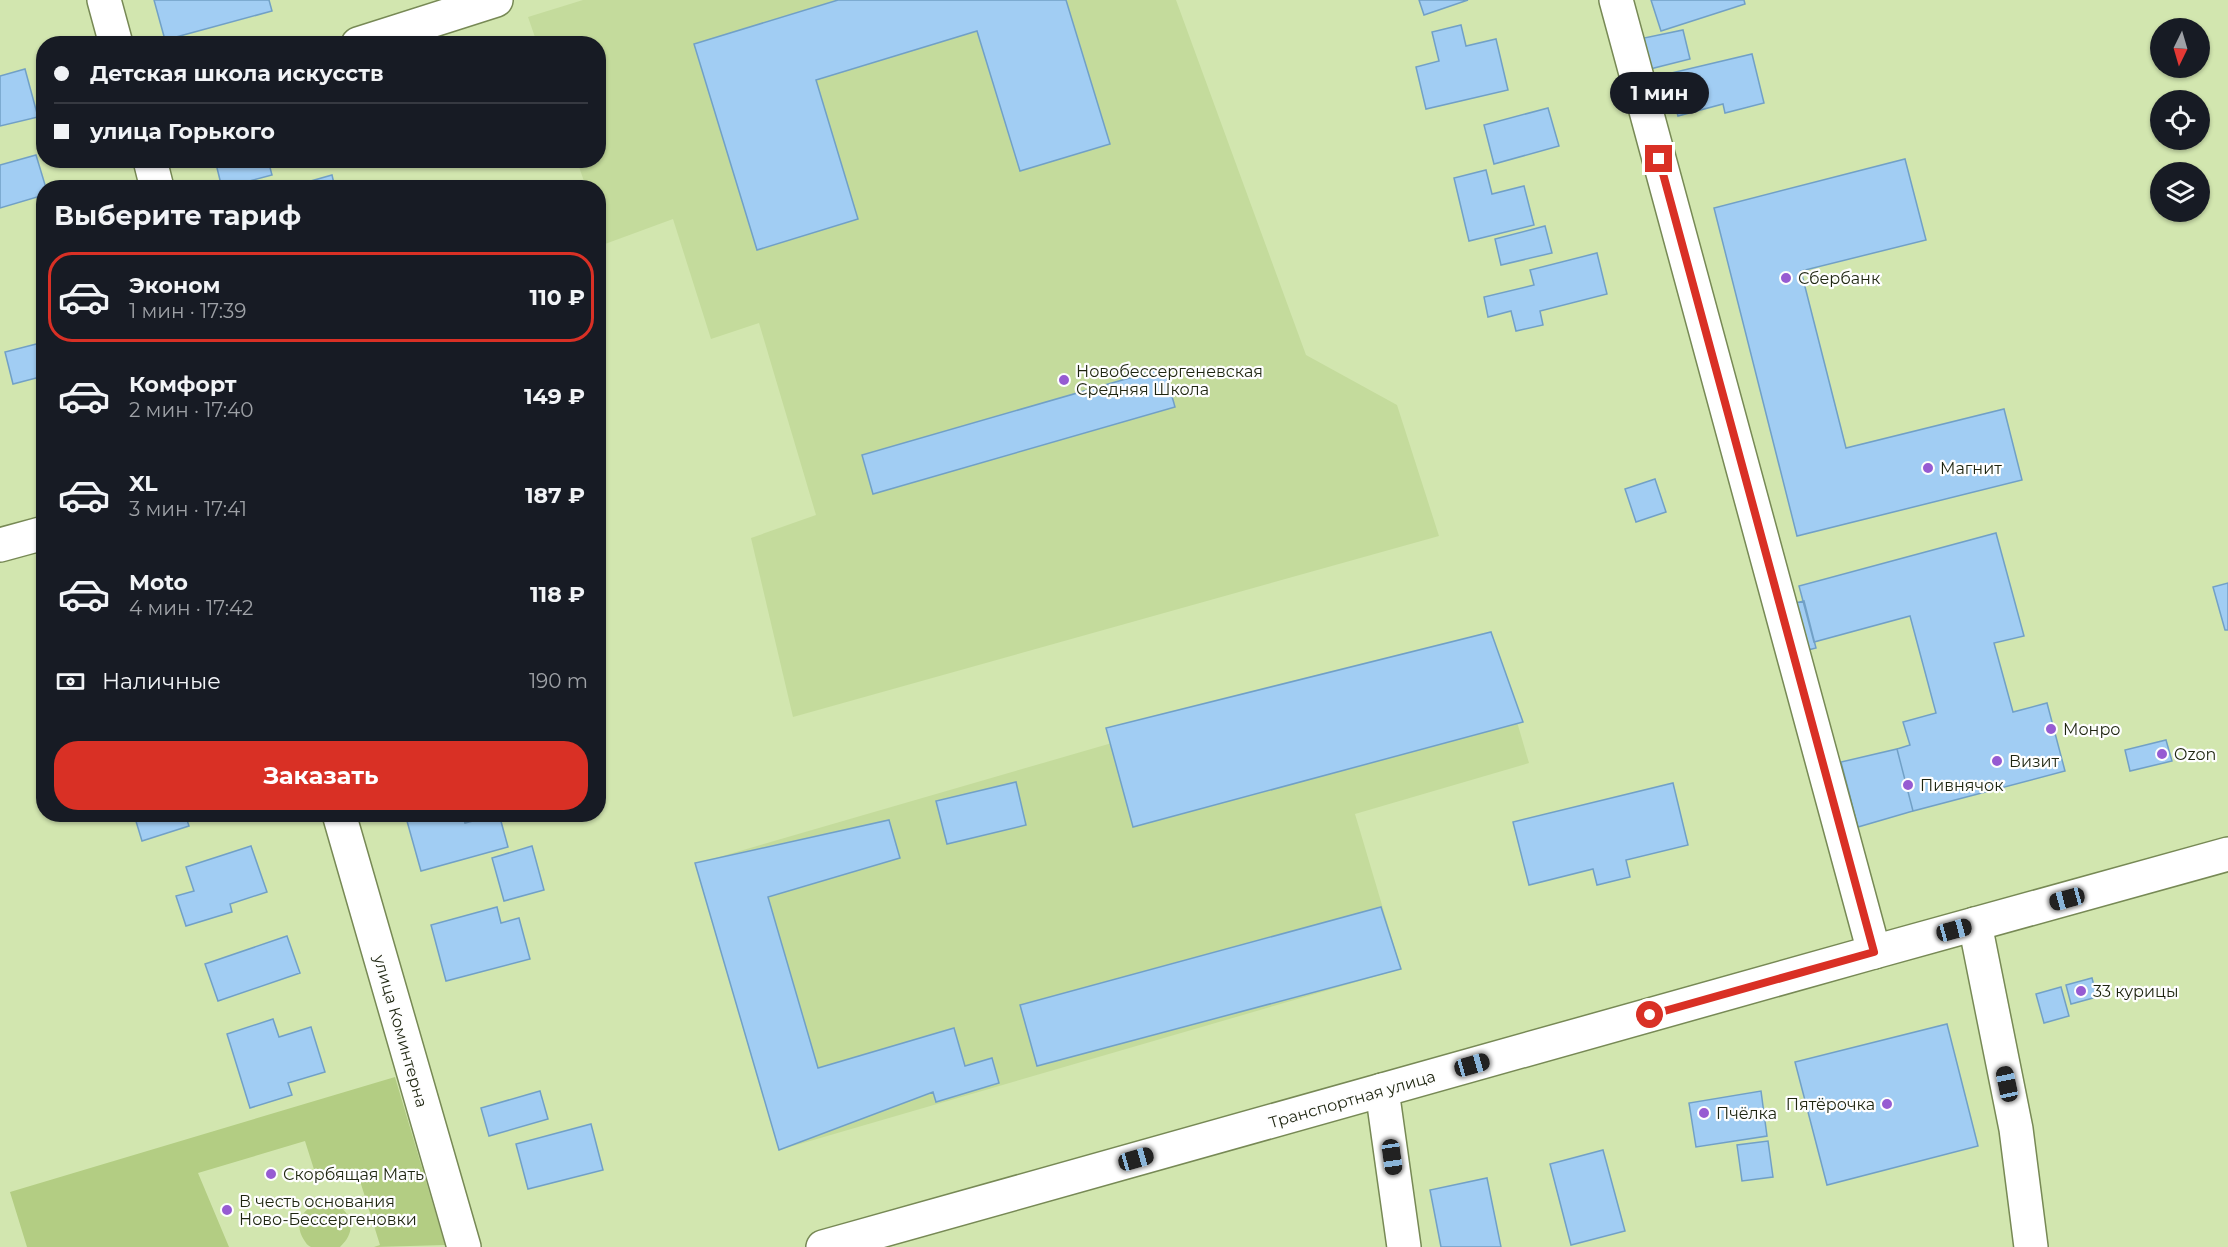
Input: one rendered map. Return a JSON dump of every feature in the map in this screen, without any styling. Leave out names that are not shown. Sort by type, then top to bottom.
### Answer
[{"type":"street","points":[[104,0],[114,36]]},
{"type":"street","points":[[383,36],[496,0]]},
{"type":"street","points":[[1616,0],[1874,952]]},
{"type":"street","points":[[0,545],[36,535]]},
{"type":"street","name":"улица Коминтерна","points":[[341,822],[464,1247]]},
{"type":"street","name":"Транспортная улица","points":[[823,1247],[2228,854]]},
{"type":"street","points":[[1975,924],[2016,1129],[2031,1247]]},
{"type":"street","points":[[1383,1090],[1404,1247]]},
{"type":"shaded area","name":"Новобессергеневская Средняя Школа","points":[[583,0],[1176,0],[1306,355],[1397,405],[1439,536],[793,717],[751,538],[816,515],[759,323],[711,339],[673,219],[606,244],[606,180],[584,180],[579,168],[606,168],[606,36],[535,36],[528,17]]},
{"type":"shaded area","points":[[1491,633],[1529,763],[1355,814],[1401,969],[779,1150],[695,864]]},
{"type":"shaded area","points":[[395,1077],[445,1245],[374,1247],[380,1245],[356,1168],[317,1179],[305,1141],[198,1173],[229,1247],[27,1247],[10,1192]]},
{"type":"shaded area","points":[[323,1201],[340,1207],[349,1218],[350,1232],[340,1247],[311,1247],[301,1233],[299,1227],[302,1216],[311,1207]]},
{"type":"building","points":[[154,0],[269,0],[272,11],[180,36],[164,36]]},
{"type":"building","points":[[838,0],[1066,0],[1110,144],[1020,171],[977,31],[816,80],[858,219],[757,250],[694,44]]},
{"type":"building","points":[[1419,0],[1468,0],[1424,15]]},
{"type":"building","points":[[1651,0],[1744,0],[1745,4],[1661,31]]},
{"type":"building","points":[[1461,25],[1466,46],[1496,39],[1508,90],[1426,109],[1416,67],[1439,61],[1432,32]]},
{"type":"building","points":[[1683,30],[1690,59],[1650,69],[1644,38]]},
{"type":"building","points":[[1752,54],[1764,103],[1725,113],[1723,104],[1678,116],[1667,74]]},
{"type":"building","points":[[25,69],[36,117],[0,126],[0,76]]},
{"type":"building","points":[[1548,108],[1559,146],[1494,164],[1484,125]]},
{"type":"building","points":[[36,155],[36,168],[40,168],[44,180],[36,180],[36,197],[0,208],[0,165]]},
{"type":"building","points":[[1905,159],[1926,240],[1801,271],[1846,448],[2004,409],[2022,480],[1797,536],[1714,208]]},
{"type":"building","points":[[217,168],[270,168],[272,175],[253,180],[220,180]]},
{"type":"building","points":[[1486,170],[1492,194],[1524,186],[1534,225],[1469,241],[1454,178]]},
{"type":"building","points":[[332,175],[333,180],[314,180]]},
{"type":"building","points":[[1545,226],[1552,253],[1501,265],[1495,239]]},
{"type":"building","points":[[1597,253],[1607,294],[1540,311],[1543,325],[1516,331],[1511,311],[1488,317],[1484,297],[1534,285],[1530,270]]},
{"type":"building","points":[[36,344],[36,378],[13,384],[5,352]]},
{"type":"building","points":[[1164,368],[1175,407],[873,494],[862,455]]},
{"type":"building","points":[[1655,479],[1666,512],[1636,522],[1625,489]]},
{"type":"building","points":[[1996,533],[2024,636],[1994,643],[2013,712],[2047,703],[2065,771],[1913,811],[1897,749],[1910,745],[1903,722],[1936,713],[1910,616],[1814,642],[1799,586]]},
{"type":"building","points":[[2228,583],[2228,630],[2225,630],[2213,587]]},
{"type":"building","points":[[1804,601],[1816,648],[1796,653],[1783,606]]},
{"type":"building","points":[[1491,632],[1523,722],[1133,827],[1106,728]]},
{"type":"building","points":[[2166,740],[2172,761],[2130,771],[2125,750]]},
{"type":"building","points":[[1897,749],[1913,811],[1858,827],[1841,762]]},
{"type":"building","points":[[1016,782],[1026,825],[947,844],[936,801]]},
{"type":"building","points":[[1673,783],[1688,845],[1626,860],[1630,877],[1597,885],[1593,869],[1529,885],[1513,822]]},
{"type":"building","points":[[889,820],[900,858],[768,897],[818,1068],[954,1028],[965,1066],[992,1058],[999,1083],[936,1102],[933,1092],[779,1150],[695,863]]},
{"type":"building","points":[[136,822],[188,822],[189,826],[142,841]]},
{"type":"building","points":[[407,822],[501,822],[508,847],[421,871]]},
{"type":"building","points":[[251,846],[267,892],[230,904],[232,912],[186,926],[176,896],[194,891],[186,867]]},
{"type":"building","points":[[532,846],[544,890],[504,901],[492,858]]},
{"type":"building","points":[[497,907],[501,923],[519,918],[530,959],[446,981],[431,925]]},
{"type":"building","points":[[1381,907],[1401,969],[1037,1066],[1020,1005]]},
{"type":"building","points":[[287,936],[300,973],[218,1001],[205,964]]},
{"type":"building","points":[[2092,978],[2097,997],[2071,1004],[2066,985]]},
{"type":"building","points":[[2061,987],[2069,1016],[2044,1023],[2036,994]]},
{"type":"building","points":[[273,1019],[279,1037],[311,1027],[325,1072],[288,1083],[292,1095],[250,1108],[227,1034]]},
{"type":"building","name":"Пятёрочка","points":[[1947,1024],[1978,1146],[1827,1185],[1795,1062]]},
{"type":"building","points":[[540,1091],[548,1119],[489,1136],[481,1108]]},
{"type":"building","points":[[1761,1091],[1767,1136],[1696,1147],[1689,1103]]},
{"type":"building","points":[[591,1124],[603,1170],[528,1189],[516,1144]]},
{"type":"building","points":[[1768,1141],[1773,1177],[1742,1181],[1737,1145]]},
{"type":"building","points":[[1603,1150],[1625,1231],[1571,1245],[1550,1164]]},
{"type":"building","points":[[1487,1178],[1501,1247],[1441,1247],[1430,1190]]},
{"type":"place","name":"Сбербанк","points":[[1786,278]]},
{"type":"place","name":"Новобессергеневская Средняя Школа","points":[[1064,380]]},
{"type":"place","name":"Магнит","points":[[1928,468]]},
{"type":"place","name":"Монро","points":[[2051,729]]},
{"type":"place","name":"Ozon","points":[[2162,754]]},
{"type":"place","name":"Визит","points":[[1997,761]]},
{"type":"place","name":"Пивнячок","points":[[1908,785]]},
{"type":"place","name":"33 курицы","points":[[2081,991]]},
{"type":"place","name":"Пятёрочка","points":[[1887,1104]]},
{"type":"place","name":"Пчёлка","points":[[1704,1113]]},
{"type":"place","name":"Скорбящая Мать","points":[[271,1174]]},
{"type":"place","name":"В честь основания Ново-Бессергеновки","points":[[227,1210]]},
{"type":"route","points":[[1650,1015],[1874,952],[1659,159]]}]
